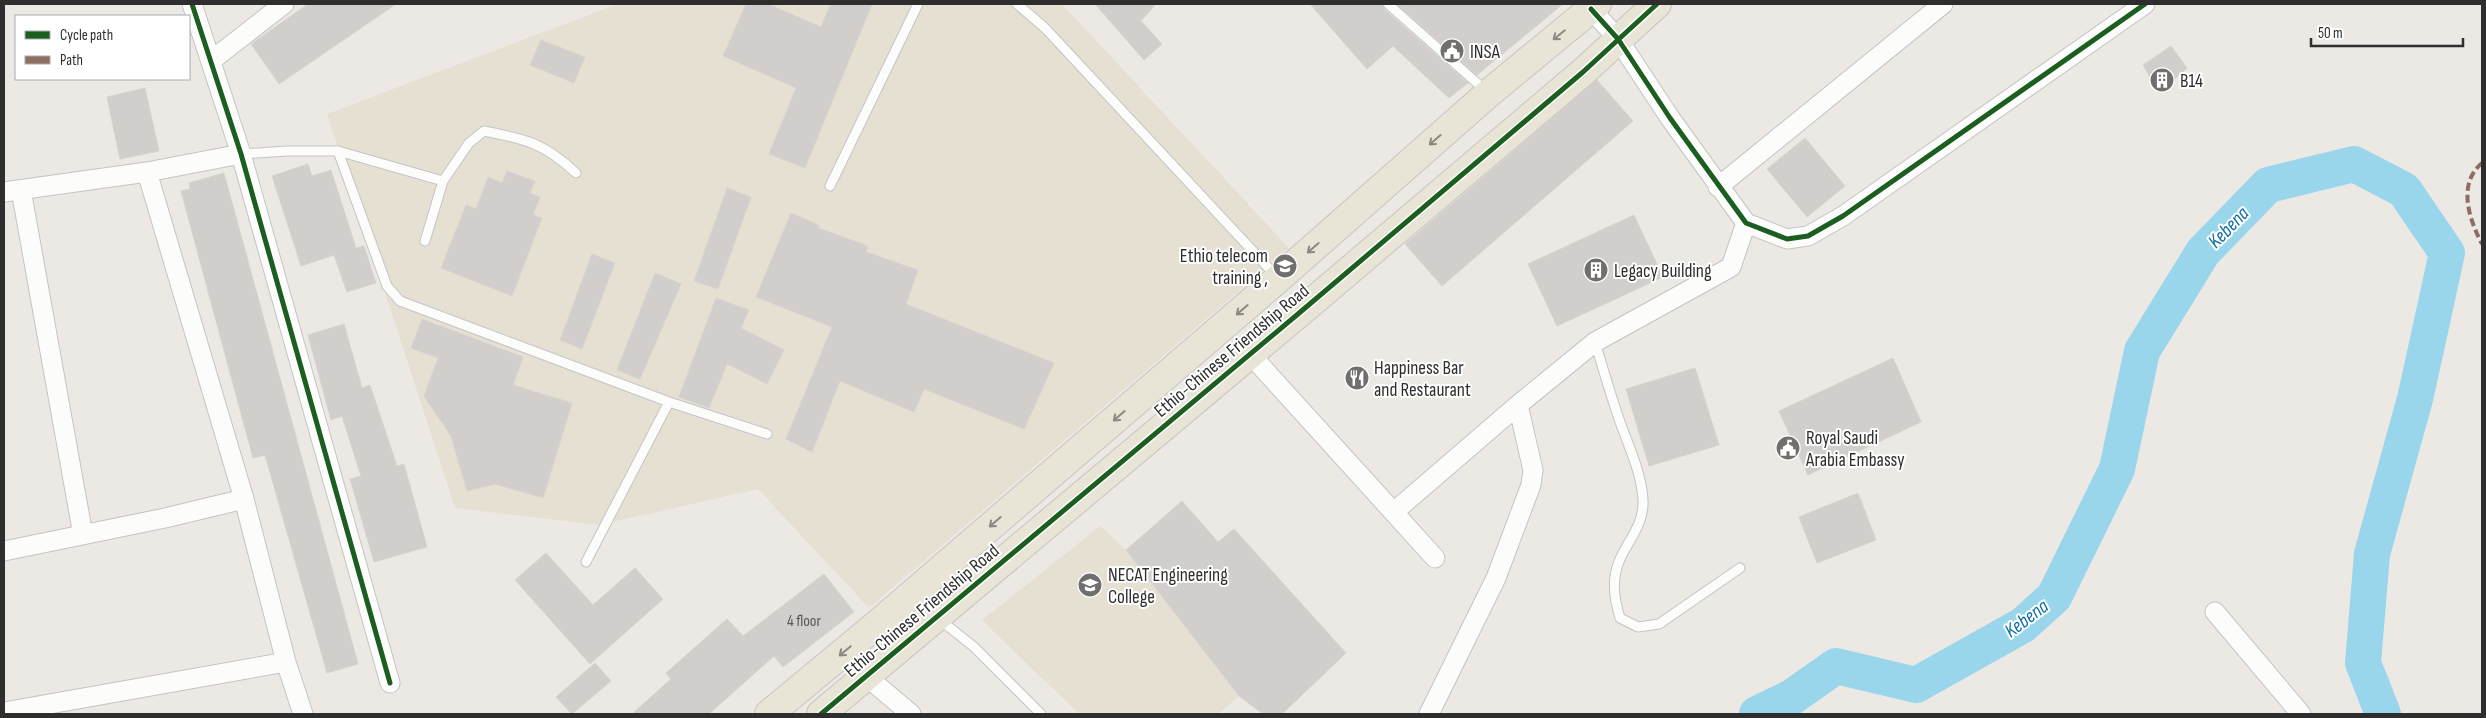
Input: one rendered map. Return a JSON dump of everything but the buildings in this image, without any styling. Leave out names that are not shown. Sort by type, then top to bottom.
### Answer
[{"type":"main road","name":"Ethio-Chinese Friendship Road","points":[[821,714],[1583,72],[1657,4]]},
{"type":"main road","name":"Ethio-Chinese Friendship Road","points":[[769,714],[1279,278],[1488,93],[1594,6]]},
{"type":"main road","points":[[874,626],[898,651]]},
{"type":"street","points":[[192,4],[212,60],[241,154],[390,683]]},
{"type":"street","points":[[212,60],[284,4]]},
{"type":"street","points":[[1718,187],[1943,4]]},
{"type":"street","points":[[1594,6],[1718,187],[1746,223],[1787,239],[1808,236],[1843,216],[2145,4]]},
{"type":"street","points":[[82,536],[12,191],[147,172],[241,154]]},
{"type":"street","points":[[147,172],[244,499],[286,662],[303,714]]},
{"type":"street","points":[[1395,511],[1518,405],[1596,342],[1731,268],[1746,223]]},
{"type":"street","points":[[1250,354],[1395,511],[1435,558]]},
{"type":"street","points":[[1429,714],[1496,578],[1531,485],[1533,470],[1518,405]]},
{"type":"street","points":[[4,551],[82,536],[244,499]]},
{"type":"street","points":[[2215,612],[2300,714]]},
{"type":"street","points":[[4,712],[286,662]]},
{"type":"street","points":[[866,676],[911,714]]},
{"type":"lane","points":[[830,186],[918,4]]},
{"type":"lane","points":[[1017,4],[1045,28],[1279,278]]},
{"type":"lane","points":[[1388,4],[1488,93]]},
{"type":"lane","points":[[425,241],[442,181],[470,143],[484,131],[529,140],[557,156],[576,173]]},
{"type":"lane","points":[[338,151],[387,286],[400,301],[669,402],[767,434]]},
{"type":"lane","points":[[241,154],[338,151],[442,181]]},
{"type":"lane","points":[[1596,342],[1608,388],[1640,478],[1643,501],[1640,526],[1623,555],[1615,575],[1615,603],[1620,618],[1638,628],[1659,624],[1740,568]]},
{"type":"lane","points":[[586,562],[669,402]]},
{"type":"lane","points":[[936,616],[974,647],[1041,714]]},
{"type":"shaded area","points":[[618,4],[1062,4],[1289,248],[869,608],[758,489],[599,525],[455,508],[327,114]]},
{"type":"shaded area","name":"NECAT Engineering College","points":[[1100,526],[1126,550],[1239,696],[1218,714],[1079,714],[982,620]]},
{"type":"waterway","name":"Kebena","points":[[1757,714],[1792,697],[1836,666],[1916,685],[2023,625],[2054,597],[2117,469],[2142,351],[2203,252],[2268,185],[2354,164],[2404,190],[2447,253],[2415,399],[2372,554],[2363,663],[2383,714]]},
{"type":"marked path","points":[[2482,163],[2474,171],[2468,191],[2470,213],[2482,244]]},
{"type":"cycle path","points":[[192,4],[241,154],[390,683]]},
{"type":"cycle path","points":[[821,714],[1583,72],[1657,4]]},
{"type":"cycle path","points":[[1591,9],[1618,39],[1670,118],[1746,223],[1787,239],[1808,236],[1843,216],[2145,4]]},
{"type":"place","name":"INSA","points":[[1452,51]]},
{"type":"place","name":"B14","points":[[2162,80]]},
{"type":"place","name":"Ethio telecom training ,","points":[[1285,266]]},
{"type":"place","name":"Legacy Building","points":[[1596,270]]},
{"type":"place","name":"Happiness Bar and Restaurant","points":[[1357,378]]},
{"type":"place","name":"Royal Saudi Arabia Embassy","points":[[1788,448]]},
{"type":"place","name":"NECAT Engineering College","points":[[1090,585]]}]
